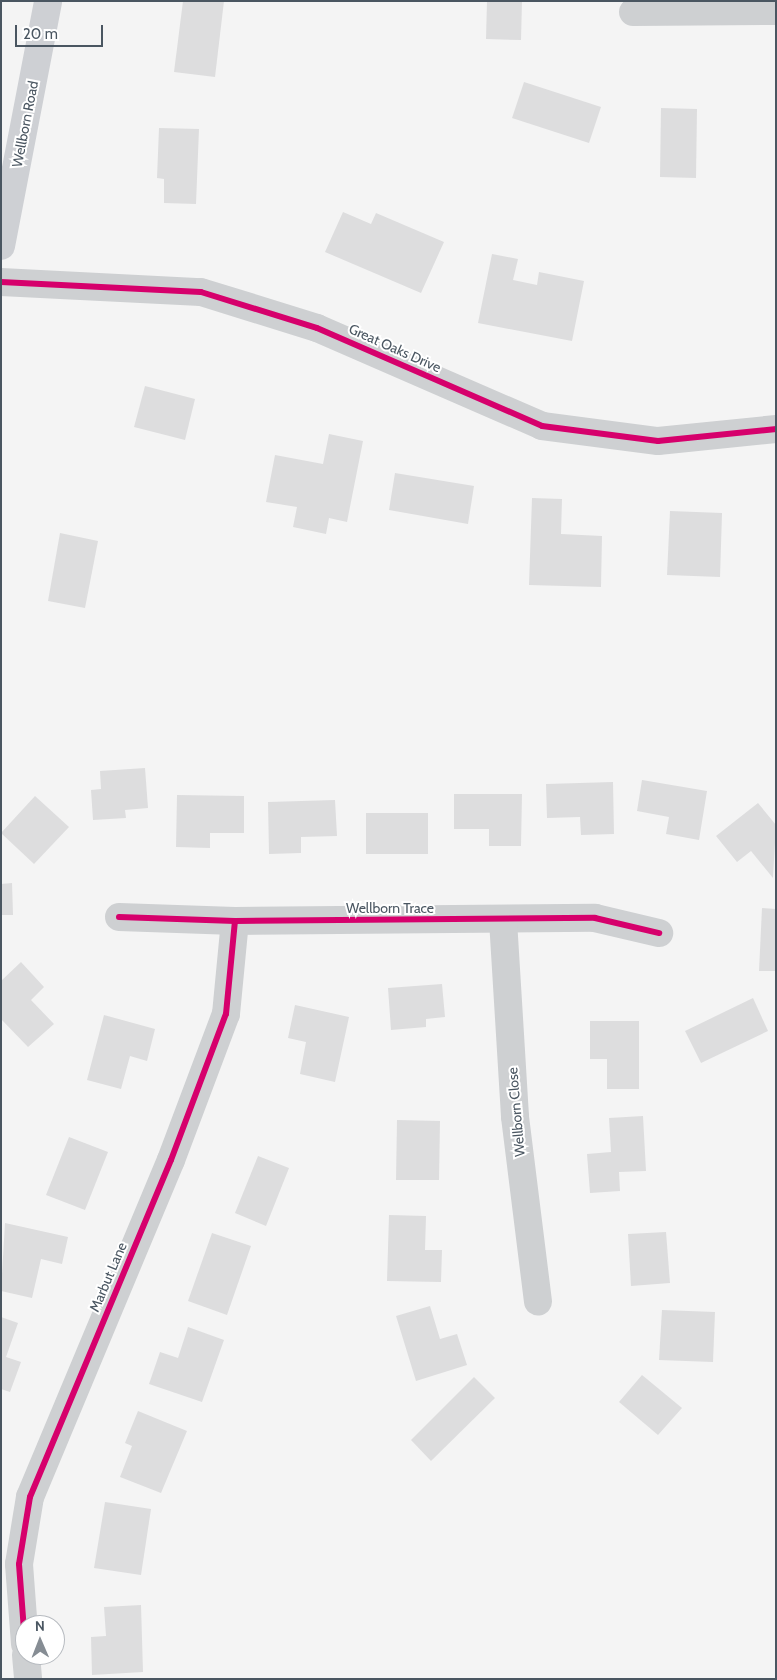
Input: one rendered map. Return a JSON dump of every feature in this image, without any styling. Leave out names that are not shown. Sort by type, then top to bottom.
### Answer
[{"type":"street","name":"Wellborn Road","points":[[1,246],[48,1]]},
{"type":"street","points":[[633,12],[776,11]]},
{"type":"street","name":"Great Oaks Drive","points":[[1,282],[201,292],[317,328],[542,426],[658,441],[776,428]]},
{"type":"street","name":"Wellborn Trace","points":[[119,917],[235,921],[595,918],[660,933]]},
{"type":"street","name":"Wellborn Close","points":[[504,920],[515,1117],[538,1302]]},
{"type":"street","name":"Marbut Lane","points":[[23,1615],[19,1564],[30,1497],[170,1160],[226,1014],[235,921]]},
{"type":"street","points":[[27,1665],[28,1679]]},
{"type":"building","points":[[183,1],[224,1],[215,77],[174,72]]},
{"type":"building","points":[[487,1],[522,1],[521,40],[486,39]]},
{"type":"building","points":[[524,82],[601,107],[589,143],[512,118]]},
{"type":"building","points":[[661,108],[697,109],[696,178],[660,177]]},
{"type":"building","points":[[159,128],[199,129],[196,204],[164,203],[164,179],[157,178]]},
{"type":"building","points":[[343,212],[371,224],[376,213],[444,242],[421,293],[325,252]]},
{"type":"building","points":[[492,254],[518,259],[513,280],[537,285],[539,272],[584,281],[572,341],[478,323]]},
{"type":"building","points":[[145,386],[195,399],[185,440],[134,427]]},
{"type":"building","points":[[329,434],[363,441],[347,522],[329,518],[326,534],[293,527],[297,507],[266,502],[275,455],[323,464]]},
{"type":"building","points":[[395,473],[474,486],[468,524],[389,510]]},
{"type":"building","points":[[532,498],[562,499],[561,534],[602,536],[601,587],[529,585]]},
{"type":"building","points":[[670,511],[722,513],[720,577],[667,575]]},
{"type":"building","points":[[60,533],[98,541],[85,608],[48,601]]},
{"type":"building","points":[[145,768],[148,808],[125,810],[126,818],[93,820],[91,790],[101,789],[100,771]]},
{"type":"building","points":[[642,780],[707,791],[699,840],[666,834],[669,817],[637,811]]},
{"type":"building","points":[[613,782],[614,834],[581,835],[580,817],[547,818],[546,784]]},
{"type":"building","points":[[454,794],[522,794],[521,846],[489,846],[489,829],[454,829]]},
{"type":"building","points":[[177,795],[244,796],[244,833],[210,833],[210,848],[176,847]]},
{"type":"building","points":[[35,796],[69,827],[34,864],[1,833]]},
{"type":"building","points":[[335,800],[337,836],[301,837],[301,853],[269,854],[268,802]]},
{"type":"building","points":[[758,803],[776,825],[773,878],[751,851],[737,862],[716,836]]},
{"type":"building","points":[[366,813],[428,813],[428,854],[366,854]]},
{"type":"building","points":[[12,883],[13,915],[1,915],[1,884]]},
{"type":"building","points":[[762,908],[776,909],[776,971],[759,971]]},
{"type":"building","points":[[21,962],[44,987],[31,1000],[54,1024],[28,1047],[1,1019],[1,981]]},
{"type":"building","points":[[442,984],[445,1017],[426,1019],[426,1027],[391,1030],[388,988]]},
{"type":"building","points":[[753,998],[768,1031],[701,1063],[685,1031]]},
{"type":"building","points":[[295,1005],[349,1017],[335,1082],[300,1074],[306,1042],[288,1038]]},
{"type":"building","points":[[104,1015],[155,1029],[147,1061],[130,1056],[121,1089],[87,1080]]},
{"type":"building","points":[[590,1021],[639,1021],[639,1089],[607,1089],[607,1059],[590,1059]]},
{"type":"building","points":[[643,1116],[646,1171],[619,1172],[620,1191],[590,1193],[587,1154],[611,1152],[609,1118]]},
{"type":"building","points":[[397,1120],[440,1121],[439,1180],[396,1180]]},
{"type":"building","points":[[69,1137],[108,1152],[85,1210],[46,1195]]},
{"type":"building","points":[[258,1156],[289,1168],[266,1226],[235,1213]]},
{"type":"building","points":[[389,1215],[426,1216],[425,1250],[442,1250],[441,1282],[387,1281]]},
{"type":"building","points":[[5,1223],[68,1237],[62,1264],[41,1259],[32,1298],[1,1291]]},
{"type":"building","points":[[666,1232],[670,1283],[631,1286],[628,1234]]},
{"type":"building","points":[[212,1233],[251,1246],[227,1315],[188,1301]]},
{"type":"building","points":[[430,1306],[440,1339],[457,1334],[467,1365],[416,1381],[396,1316]]},
{"type":"building","points":[[662,1310],[715,1312],[713,1362],[659,1360]]},
{"type":"building","points":[[1,1317],[18,1323],[6,1357],[21,1362],[10,1392],[1,1389]]},
{"type":"building","points":[[188,1327],[224,1340],[202,1402],[149,1384],[160,1352],[178,1358]]},
{"type":"building","points":[[642,1375],[682,1408],[658,1435],[619,1402]]},
{"type":"building","points":[[474,1377],[495,1398],[431,1461],[411,1440]]},
{"type":"building","points":[[138,1411],[187,1431],[161,1493],[120,1477],[132,1446],[125,1443]]},
{"type":"building","points":[[105,1502],[151,1509],[141,1575],[94,1568]]},
{"type":"building","points":[[141,1605],[143,1672],[92,1675],[91,1637],[106,1636],[104,1607]]},
{"type":"cycle path","points":[[1,282],[201,292],[317,328],[542,426],[658,441],[776,429]]},
{"type":"cycle path","points":[[119,917],[235,921],[595,918],[659,933]]},
{"type":"cycle path","points":[[23,1615],[19,1564],[30,1497],[171,1160],[226,1014],[235,921]]}]
